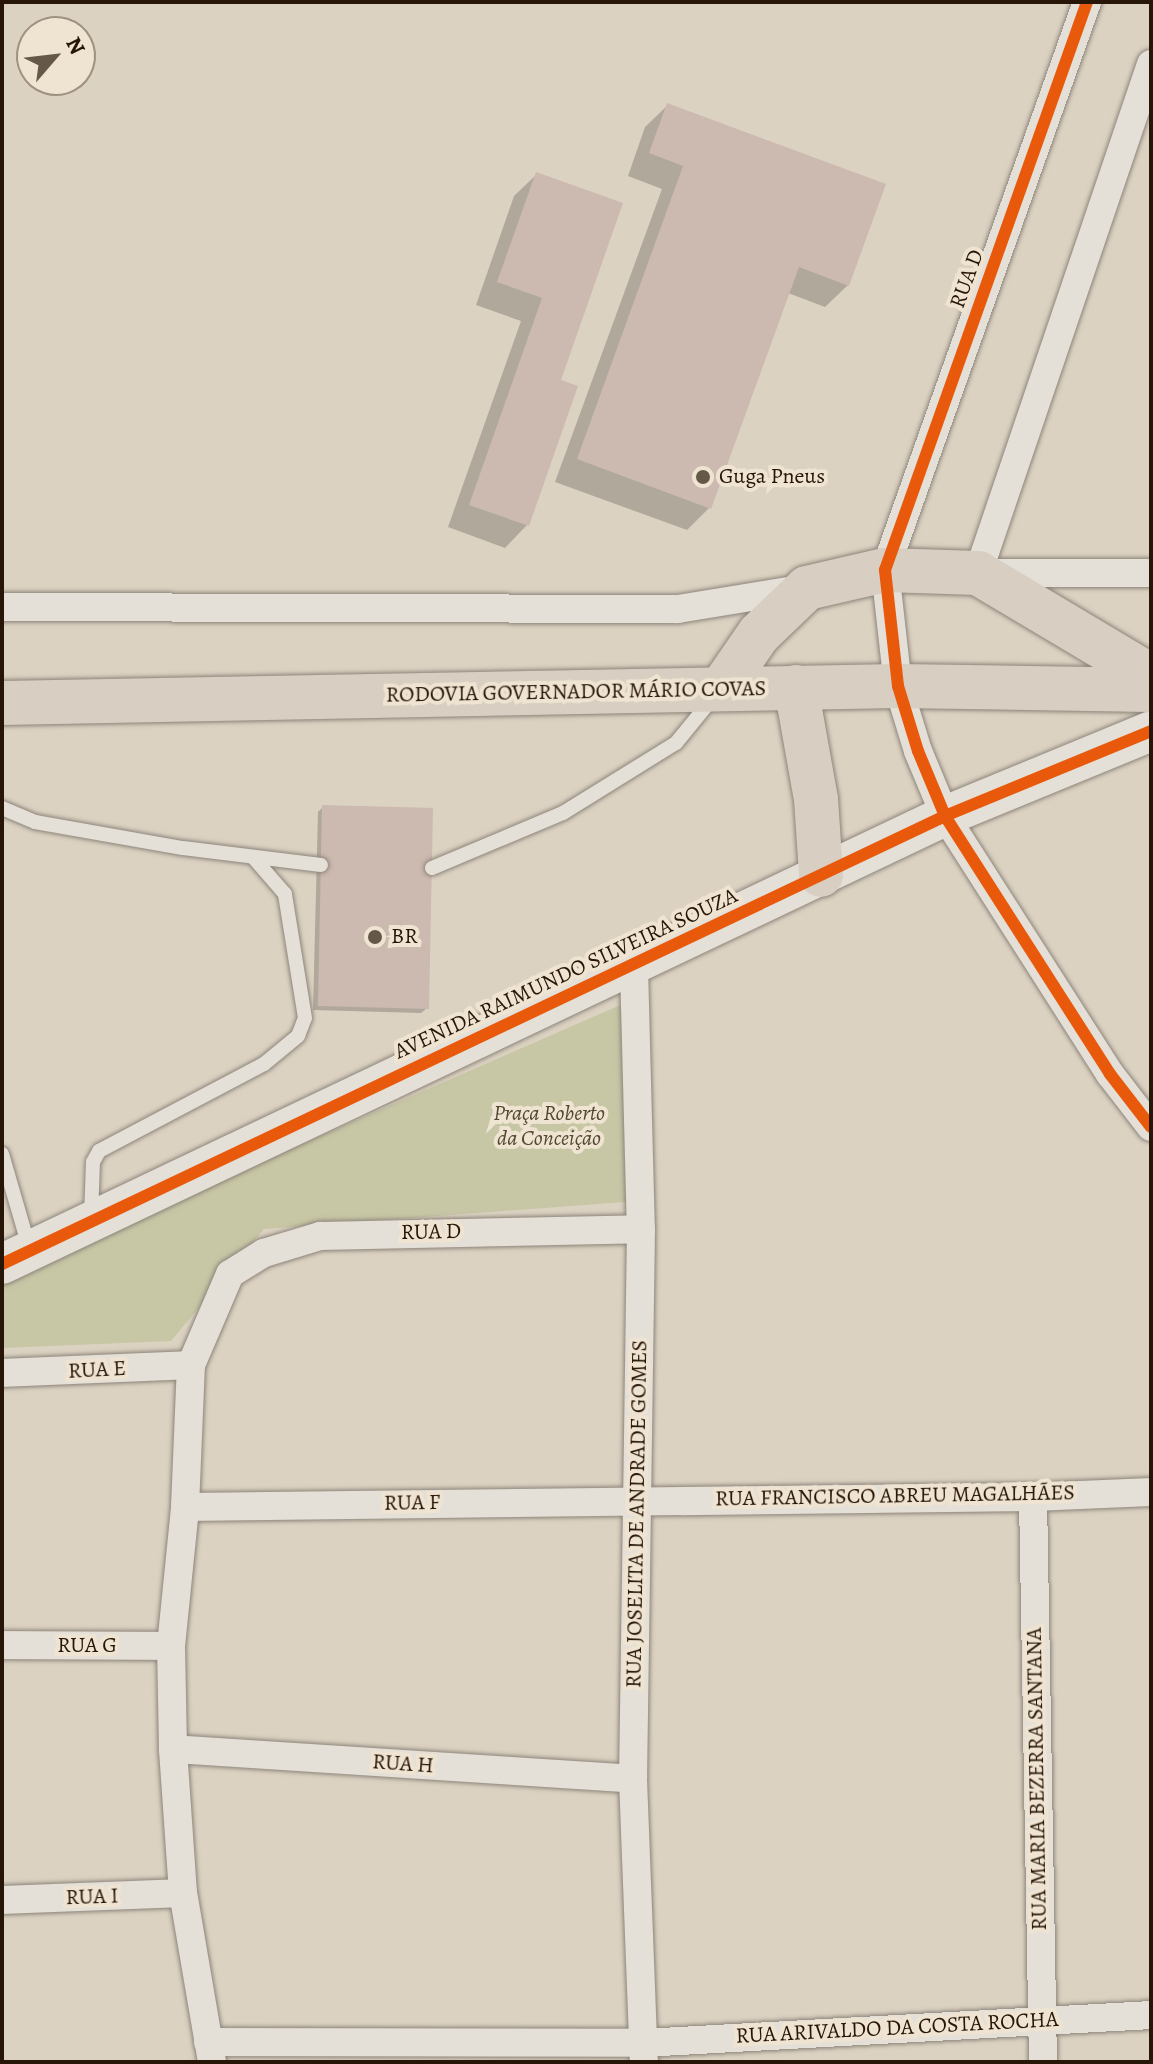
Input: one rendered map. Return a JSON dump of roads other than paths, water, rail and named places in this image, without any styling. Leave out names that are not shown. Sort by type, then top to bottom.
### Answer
[{"type":"highway","points":[[721,689],[759,634],[807,588],[885,570],[978,573],[1151,676]]},
{"type":"highway","points":[[796,687],[812,770],[821,875]]},
{"type":"highway","name":"RODOVIA GOVERNADOR MÁRIO COVAS","points":[[2,703],[796,687],[1151,690]]},
{"type":"street","name":"RUA D","points":[[885,570],[1087,2]]},
{"type":"street","points":[[1151,64],[978,573],[1151,573]]},
{"type":"street","points":[[885,570],[898,686],[918,751],[945,816],[1110,1074],[1151,1127]]},
{"type":"street","points":[[2,607],[678,609],[807,588]]},
{"type":"street","name":"AVENIDA RAIMUNDO SILVEIRA SOUZA","points":[[16,1258],[308,1117],[634,967],[945,816],[1151,731]]},
{"type":"street","name":"RUA JOSELITA DE ANDRADE GOMES","points":[[634,967],[641,1229],[633,1779],[643,2053]]},
{"type":"street","name":"RUA D","points":[[191,1365],[230,1274],[264,1253],[320,1236],[641,1229]]},
{"type":"street","points":[[191,1365],[185,1507],[171,1646],[173,1749],[183,1893],[210,2052]]},
{"type":"street","name":"RUA E","points":[[2,1373],[191,1365]]},
{"type":"street","name":"RUA FRANCISCO ABREU MAGALHÃES","points":[[638,1499],[1033,1497],[1151,1492]]},
{"type":"street","name":"RUA MARIA BEZERRA SANTANA","points":[[1033,1497],[1043,2062]]},
{"type":"street","name":"RUA F","points":[[185,1507],[638,1499]]},
{"type":"street","name":"RUA G","points":[[2,1645],[171,1646]]},
{"type":"street","name":"RUA H","points":[[173,1749],[633,1779]]},
{"type":"street","name":"RUA I","points":[[2,1900],[183,1893]]},
{"type":"street","name":"RUA ARIVALDO DA COSTA ROCHA","points":[[210,2052],[643,2053],[1041,2018],[1151,2015]]},
{"type":"lane","points":[[432,868],[563,813],[628,773],[676,743],[721,689]]},
{"type":"lane","points":[[2,808],[35,822],[321,865]]},
{"type":"lane","points":[[91,1222],[93,1162],[99,1151],[264,1064],[298,1036],[305,1018],[285,894],[253,857]]},
{"type":"lane","points":[[2,1154],[16,1258]]},
{"type":"place","name":"Guga Pneus","points":[[703,477]]},
{"type":"place","name":"BR","points":[[375,937]]},
{"type":"park label","name":"Praça Roberto da Conceição","points":[[549,1126]]}]
